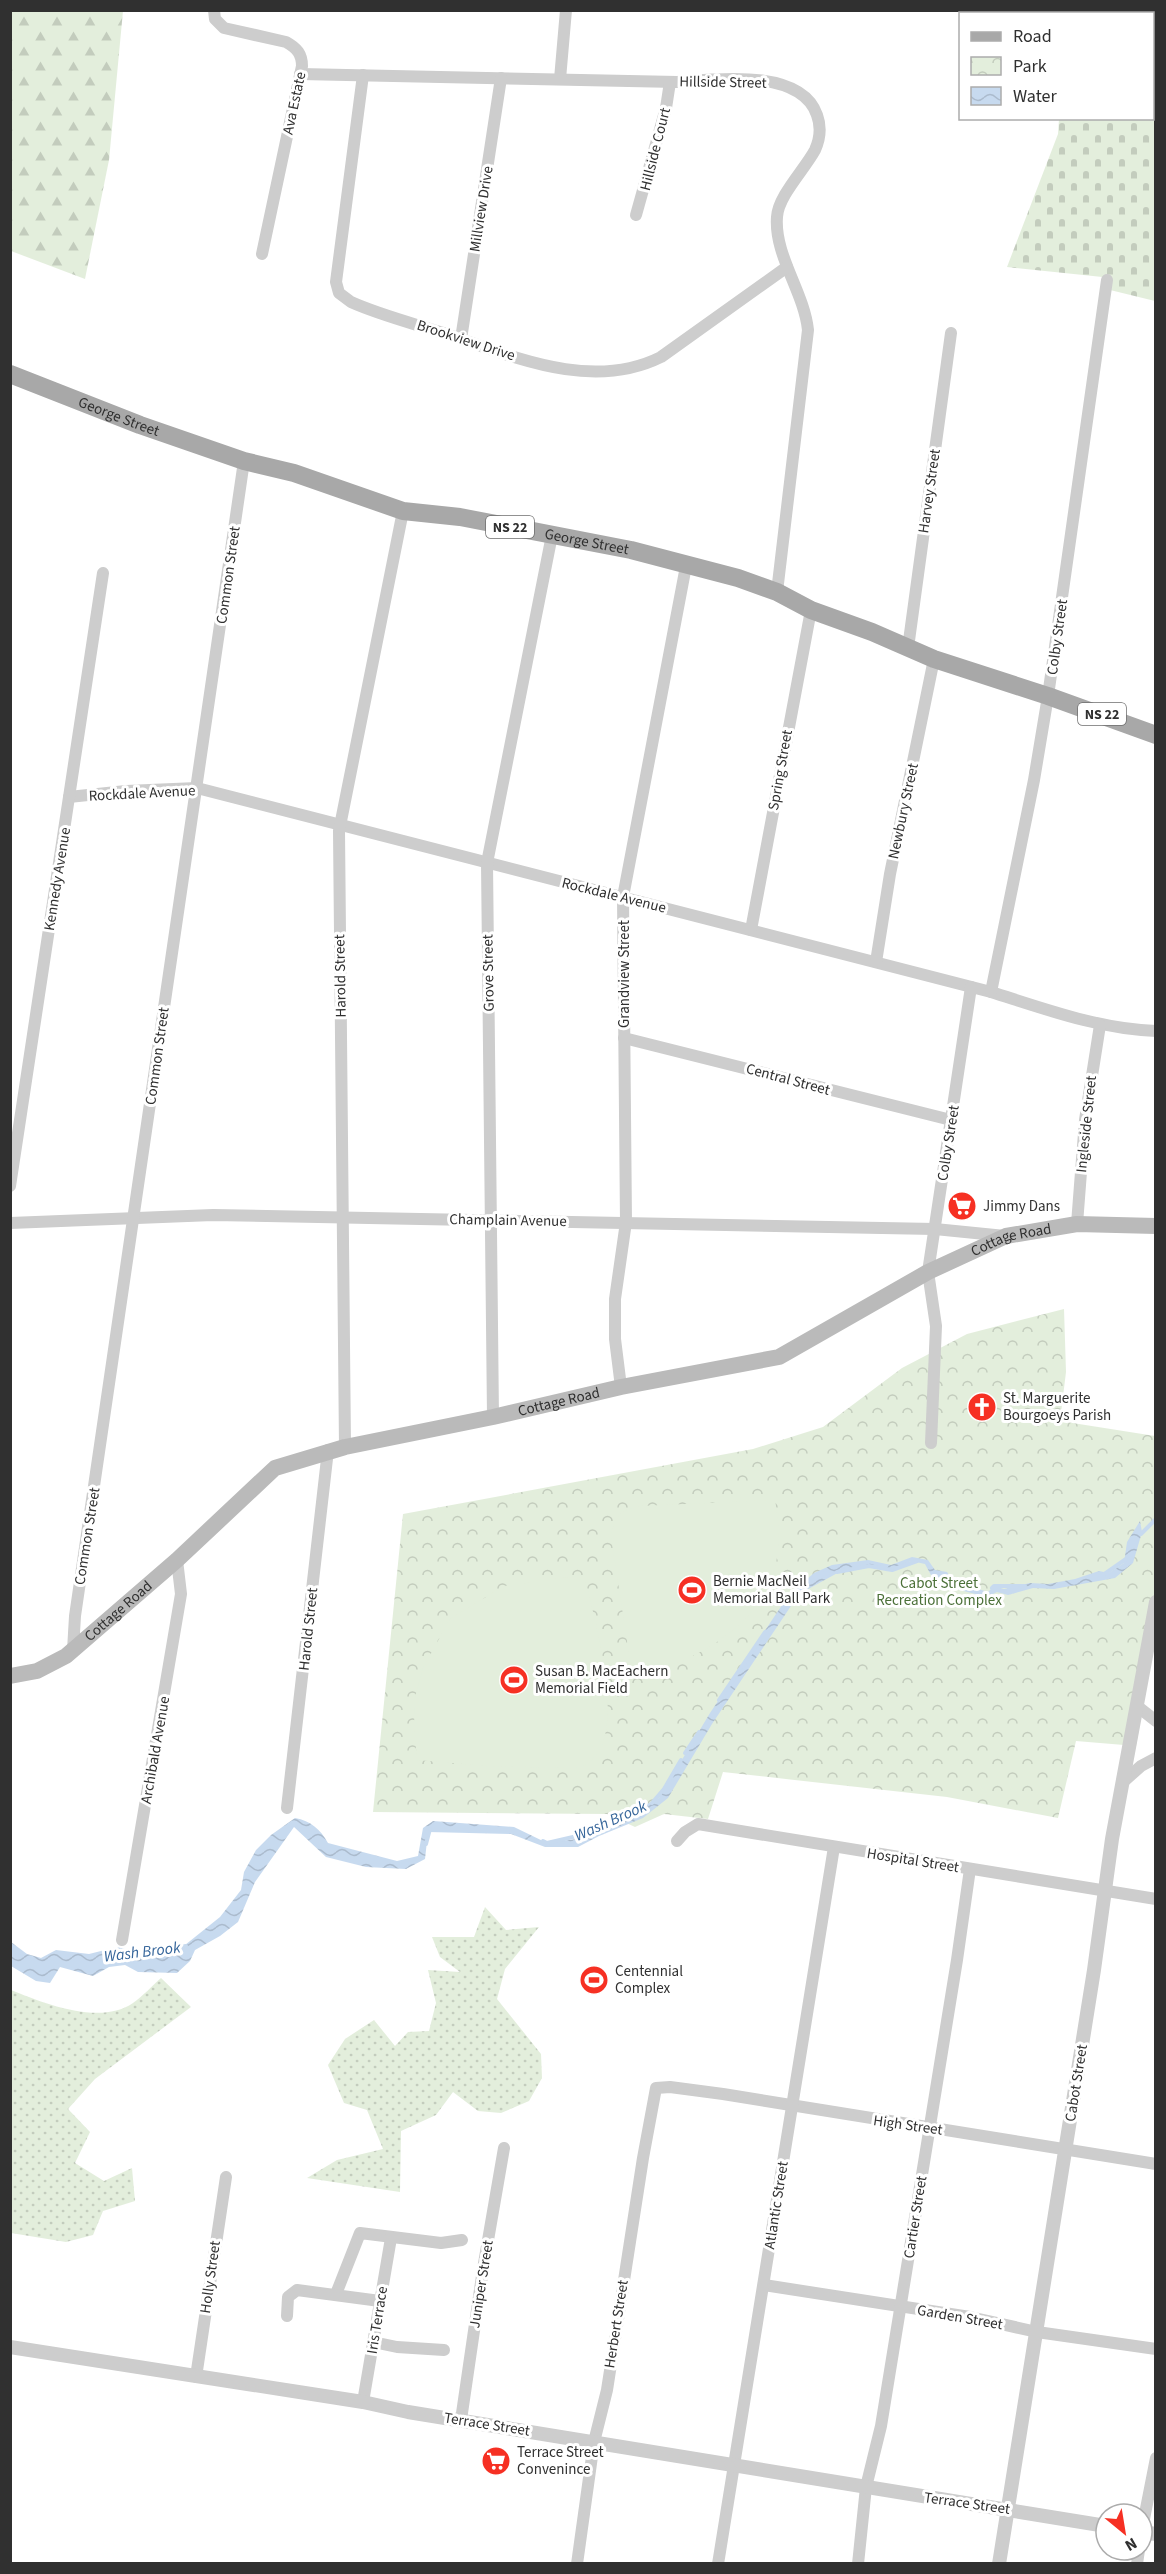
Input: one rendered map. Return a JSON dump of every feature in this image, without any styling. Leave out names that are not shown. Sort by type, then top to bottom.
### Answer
[{"type":"main road","name":"George Street","points":[[10,374],[140,425],[244,461],[294,473],[404,511],[460,517],[631,550],[686,566],[717,572],[777,592],[811,610],[872,632],[934,659],[1048,696],[1155,735]]},
{"type":"main road","name":"Cottage Road","points":[[10,1676],[48,1666],[73,1650],[177,1560],[275,1468],[345,1446],[779,1356],[928,1272],[1006,1236],[1077,1224],[1155,1226]]},
{"type":"street","name":"Ava Estate","points":[[214,10],[215,19],[224,28],[293,46],[302,58],[261,254]]},
{"type":"street","points":[[560,79],[566,10]]},
{"type":"street","name":"Hillside Street","points":[[300,74],[670,82],[733,80],[782,84],[802,93],[813,106],[820,124],[818,142],[778,210],[778,228],[787,267],[804,306],[807,337],[777,592]]},
{"type":"street","name":"Brookview Drive","points":[[363,75],[337,290],[341,296],[356,305],[558,369],[594,372],[624,369],[649,362],[680,346],[787,267]]},
{"type":"street","name":"Millview Drive","points":[[460,339],[501,78]]},
{"type":"street","name":"Hillside Court","points":[[636,215],[658,137],[670,82]]},
{"type":"street","name":"Colby Street","points":[[991,992],[1034,780],[1048,696],[1107,280]]},
{"type":"street","name":"Harvey Street","points":[[908,648],[951,333]]},
{"type":"street","name":"Common Street","points":[[73,1650],[75,1616],[244,461]]},
{"type":"street","name":"Harold Street","points":[[345,1446],[339,825],[404,511]]},
{"type":"street","name":"Grove Street","points":[[493,1417],[487,863],[552,535]]},
{"type":"street","name":"Grandview Street","points":[[621,1387],[615,1339],[615,1299],[626,1222],[623,897],[686,566]]},
{"type":"street","name":"Kennedy Avenue","points":[[10,1186],[103,573]]},
{"type":"street","name":"Spring Street","points":[[751,930],[811,610]]},
{"type":"street","name":"Newbury Street","points":[[876,962],[890,873],[934,659]]},
{"type":"street","name":"Rockdale Avenue","points":[[69,797],[126,791],[196,788],[991,992],[1100,1025],[1126,1030],[1155,1031]]},
{"type":"street","name":"Colby Street","points":[[931,1443],[936,1326],[928,1272],[971,987]]},
{"type":"street","name":"Ingleside Street","points":[[1077,1224],[1085,1120],[1100,1025]]},
{"type":"street","name":"Central Street","points":[[624,1038],[951,1120]]},
{"type":"street","name":"Champlain Avenue","points":[[10,1224],[134,1217],[343,1217],[935,1228],[1006,1236]]},
{"type":"street","name":"Harold Street","points":[[287,1808],[328,1450]]},
{"type":"street","name":"Archibald Avenue","points":[[122,1940],[181,1594],[177,1560]]},
{"type":"street","name":"Cabot Street","points":[[999,2564],[1106,1892],[1112,1839],[1155,1602]]},
{"type":"street","points":[[1137,1706],[1155,1721]]},
{"type":"street","points":[[1123,1782],[1141,1766],[1155,1758]]},
{"type":"street","name":"Hospital Street","points":[[677,1841],[685,1832],[698,1824],[1155,1899]]},
{"type":"street","name":"Atlantic Street","points":[[718,2564],[834,1847]]},
{"type":"street","name":"Cartier Street","points":[[858,2564],[866,2487],[881,2426],[956,1972],[970,1869]]},
{"type":"street","name":"High Street","points":[[660,2086],[1155,2164]]},
{"type":"street","name":"Herbert Street","points":[[577,2564],[594,2442],[607,2390],[653,2096],[655,2089],[660,2086]]},
{"type":"street","name":"Juniper Street","points":[[461,2420],[483,2269],[504,2148]]},
{"type":"street","name":"Holly Street","points":[[196,2377],[226,2177]]},
{"type":"street","points":[[336,2294],[360,2234],[441,2243],[462,2240]]},
{"type":"street","name":"Iris Terrace","points":[[363,2402],[391,2238]]},
{"type":"street","name":"Garden Street","points":[[764,2285],[970,2318],[1036,2332],[1155,2349]]},
{"type":"street","points":[[287,2316],[288,2297],[294,2291],[336,2294],[380,2301]]},
{"type":"street","points":[[373,2342],[397,2347],[444,2350]]},
{"type":"street","name":"Terrace Street","points":[[10,2347],[363,2402],[408,2412],[1094,2524]]},
{"type":"street","points":[[1147,2502],[1155,2458]]},
{"type":"green space","points":[[10,11],[123,11],[109,160],[85,279],[11,251]]},
{"type":"green space","points":[[1155,38],[1155,301],[1110,290],[1112,278],[1007,267],[1058,134],[1059,120],[1154,120]]},
{"type":"green space","name":"Cabot Street Recreation Complex","points":[[1064,1309],[1066,1372],[1060,1421],[1155,1436],[1155,1638],[1136,1746],[1076,1741],[1058,1818],[947,1797],[723,1772],[708,1819],[664,1814],[635,1827],[607,1814],[373,1812],[403,1514],[753,1449],[823,1427],[902,1368],[967,1334]]},
{"type":"green space","name":"Bernie MacNeil Memorial Ball Park","points":[[775,1500],[779,1531],[774,1572],[767,1588],[747,1618],[716,1643],[669,1666],[654,1669],[640,1667],[630,1661],[611,1536],[619,1515],[628,1509],[640,1506]]},
{"type":"green space","name":"Susan B. MacEachern Memorial Field","points":[[584,1575],[602,1652],[608,1715],[603,1741],[592,1760],[572,1768],[485,1766],[417,1760],[414,1725],[415,1697],[423,1668],[450,1619],[504,1586]]},
{"type":"green space","points":[[485,1907],[506,1930],[539,1927],[505,1969],[497,1999],[541,2054],[542,2078],[529,2101],[501,2113],[478,2111],[453,2092],[436,2115],[401,2131],[400,2192],[307,2178],[337,2160],[383,2149],[367,2110],[344,2103],[328,2065],[345,2039],[374,2020],[395,2046],[408,2032],[429,2031],[436,2003],[428,1970],[460,1972],[440,1957],[432,1937],[474,1937]]},
{"type":"green space","points":[[161,1978],[191,2007],[95,2079],[68,2109],[90,2132],[75,2163],[104,2181],[132,2168],[135,2201],[103,2211],[93,2235],[66,2242],[11,2233],[11,1990],[72,2010],[105,2012],[120,2010],[133,2003]]},
{"type":"water","points":[[1140,1521],[1142,1532],[1133,1563],[1115,1578],[1054,1589],[1033,1588],[1008,1595],[997,1592],[987,1597],[952,1588],[943,1580],[932,1577],[925,1564],[911,1561],[892,1570],[869,1566],[843,1570],[799,1594],[712,1724],[668,1798],[643,1818],[578,1847],[545,1847],[511,1834],[428,1832],[425,1859],[406,1869],[366,1867],[326,1857],[294,1827],[255,1882],[238,1922],[220,1936],[195,1950],[190,1961],[177,1973],[138,1972],[125,1965],[109,1967],[93,1976],[60,1967],[50,1983],[36,1981],[11,1966],[11,1942],[27,1954],[41,1958],[56,1950],[89,1954],[117,1947],[158,1958],[175,1953],[220,1917],[241,1890],[244,1872],[256,1850],[271,1835],[295,1818],[314,1826],[328,1843],[397,1861],[418,1856],[423,1828],[433,1821],[514,1827],[547,1843],[576,1839],[659,1798],[710,1713],[784,1602],[814,1573],[832,1565],[868,1560],[891,1565],[912,1557],[928,1560],[935,1570],[947,1572],[953,1581],[988,1592],[994,1586],[1004,1589],[1030,1583],[1048,1584],[1075,1579],[1099,1571],[1109,1573],[1124,1563],[1127,1542]]},
{"type":"waterway","name":"Wash Brook","points":[[1141,1534],[1156,1519]]},
{"type":"waterway","name":"Wash Brook","points":[[1103,1575],[1126,1559]]},
{"type":"waterway","name":"Wash Brook","points":[[837,1572],[869,1566],[892,1570],[917,1561]]},
{"type":"waterway","name":"Wash Brook","points":[[948,1577],[971,1588]]},
{"type":"waterway","name":"Wash Brook","points":[[992,1588],[994,1586],[1025,1586]]},
{"type":"waterway","name":"Wash Brook","points":[[719,1700],[765,1632]]},
{"type":"waterway","name":"Wash Brook","points":[[685,1753],[699,1732]]},
{"type":"waterway","name":"Wash Brook","points":[[652,1803],[664,1789],[681,1760]]},
{"type":"waterway","name":"Wash Brook","points":[[426,1844],[430,1829]]},
{"type":"waterway","name":"Wash Brook","points":[[543,1841],[547,1843],[586,1834]]},
{"type":"waterway","name":"Wash Brook","points":[[137,1953],[186,1946]]},
{"type":"place","name":"Jimmy Dans","points":[[962,1206]]},
{"type":"place","name":"St. Marguerite Bourgoeys Parish","points":[[982,1407]]},
{"type":"place","name":"Bernie MacNeil Memorial Ball Park","points":[[692,1590]]},
{"type":"place","name":"Susan B. MacEachern Memorial Field","points":[[514,1680]]},
{"type":"place","name":"Centennial Complex","points":[[594,1980]]},
{"type":"place","name":"Terrace Street Convenince","points":[[496,2461]]}]
